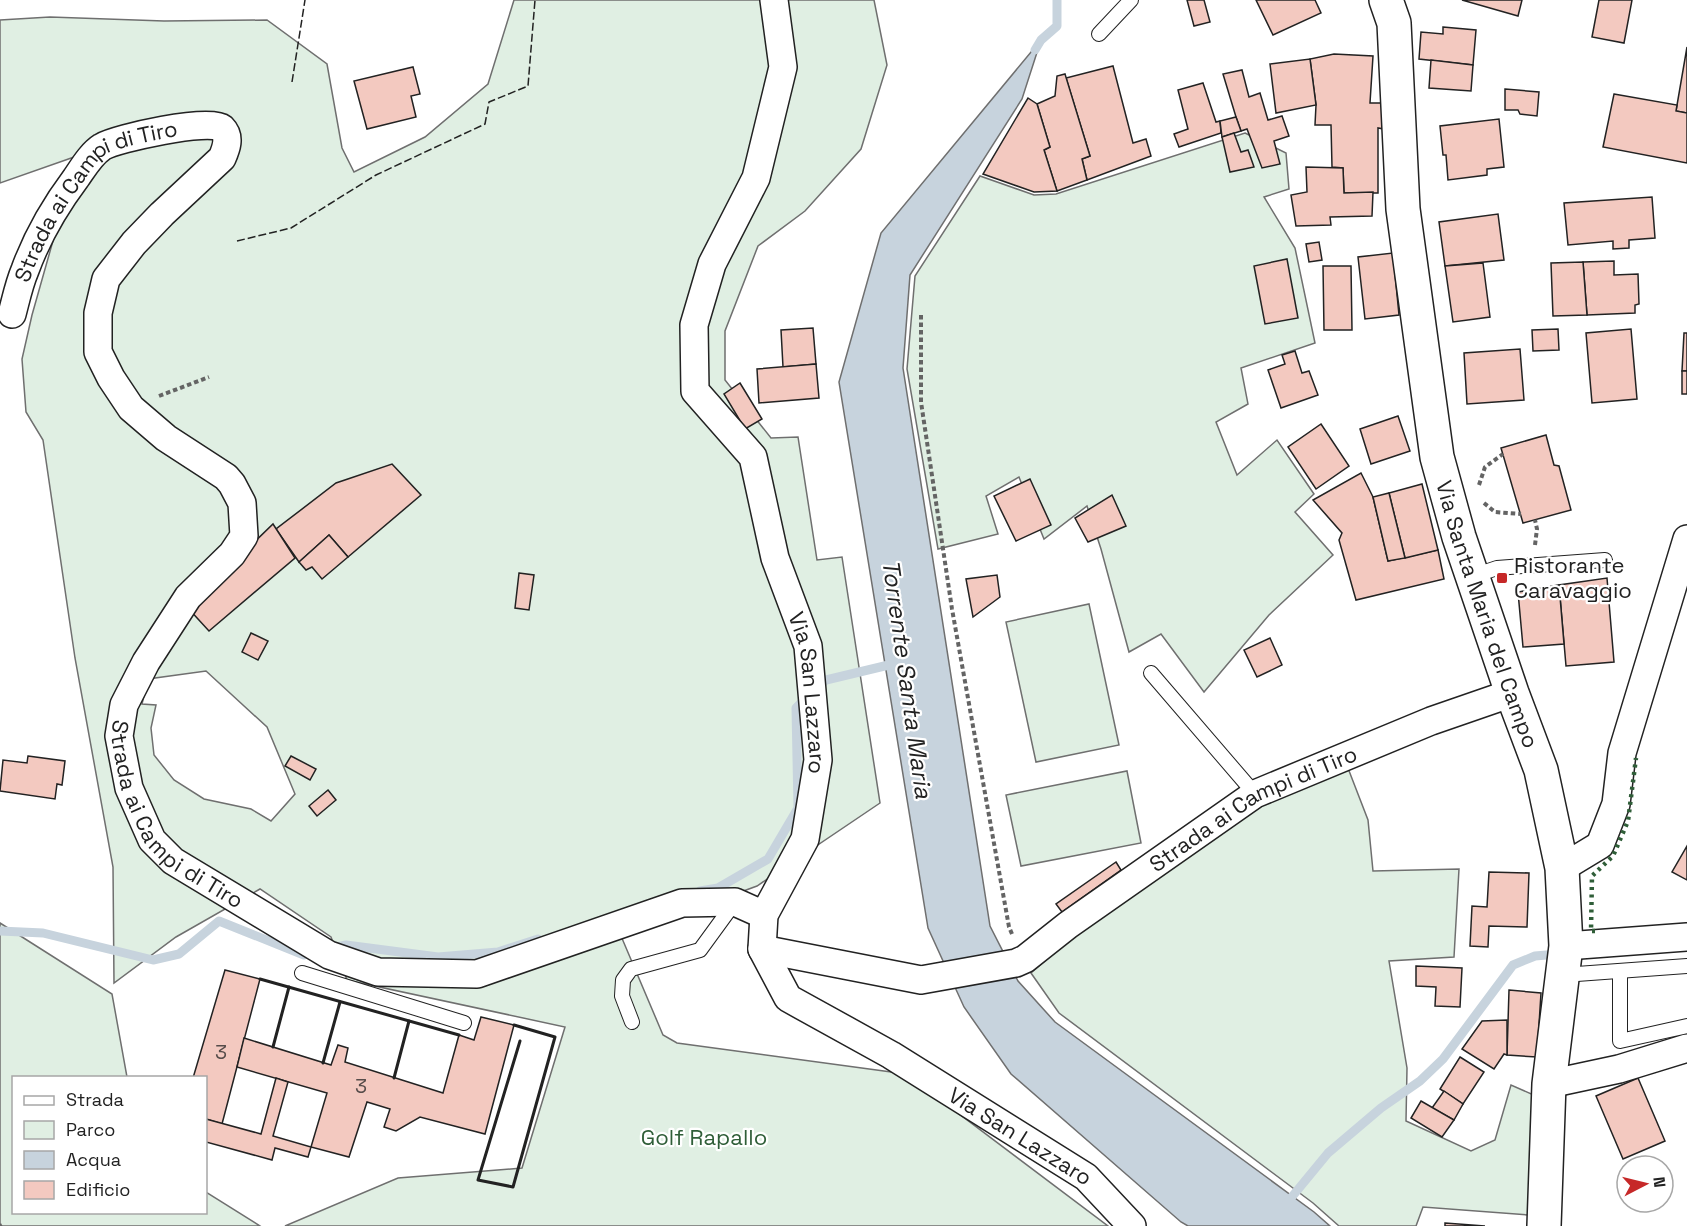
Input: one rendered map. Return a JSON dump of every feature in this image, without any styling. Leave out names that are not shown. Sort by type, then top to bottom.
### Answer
[{"type":"street","name":"Via San Lazzaro","points":[[774,0],[783,67],[778,89],[756,178],[712,264],[694,325],[695,391],[753,457],[775,558],[808,646],[818,760],[805,839],[764,915],[762,949],[788,998],[891,1055],[1086,1178],[1131,1226]]},
{"type":"street","name":"Via Santa Maria del Campo","points":[[1396,8],[1403,210],[1437,457],[1473,576],[1512,693],[1541,770],[1562,868],[1565,961],[1550,1084],[1544,1226]]},
{"type":"street","name":"Strada ai Campi di Tiro","points":[[12,314],[25,269],[55,207],[90,159],[103,147],[139,136],[191,126],[213,124],[222,129],[227,138],[222,158],[134,243],[106,279],[98,313],[98,352],[111,378],[131,408],[166,438],[226,477],[242,503],[244,536],[232,554],[188,597],[146,662],[124,705],[119,736],[129,788],[152,840],[173,861],[329,955],[378,972],[477,974],[682,903],[735,902],[764,915]]},
{"type":"street","points":[[1562,868],[1600,845],[1616,804],[1622,753],[1687,539]]},
{"type":"street","name":"Strada ai Campi di Tiro","points":[[1020,961],[1255,794],[1431,722],[1512,693]]},
{"type":"street","points":[[1565,961],[1687,937]]},
{"type":"street","points":[[762,949],[921,980],[1020,961]]},
{"type":"street","points":[[1550,1084],[1619,1069],[1687,1048]]},
{"type":"lane","points":[[1099,34],[1131,0]]},
{"type":"lane","points":[[1473,576],[1497,568],[1605,560]]},
{"type":"lane","points":[[1151,673],[1255,794]]},
{"type":"lane","points":[[632,1022],[622,996],[622,980],[631,969],[700,950],[735,902]]},
{"type":"lane","points":[[1565,961],[1620,971],[1687,966]]},
{"type":"lane","points":[[1620,971],[1620,1041],[1687,1026]]},
{"type":"lane","points":[[302,973],[464,1023]]},
{"type":"path","points":[[921,315],[921,402],[952,609],[1009,927],[1020,961]]},
{"type":"path","points":[[131,408],[209,377]]},
{"type":"path","points":[[1479,494],[1478,488],[1485,467],[1503,454]]},
{"type":"path","points":[[1481,501],[1495,512],[1521,514]]},
{"type":"green space","name":"Golf Rapallo","points":[[514,0],[874,0],[887,65],[861,149],[805,211],[758,246],[725,331],[725,380],[771,438],[798,437],[817,560],[842,557],[880,803],[757,886],[621,936],[663,1035],[677,1043],[906,1074],[1108,1226],[285,1226],[398,1178],[522,1168],[565,1027],[347,980],[331,937],[260,889],[176,937],[114,983],[113,867],[75,658],[43,440],[26,412],[22,359],[32,315],[77,156],[0,183],[0,20],[50,17],[164,21],[267,20],[327,64],[342,148],[354,172],[425,137],[488,84]],"holes":[[[206,671],[267,727],[295,794],[271,821],[251,809],[204,799],[174,780],[154,755],[151,728],[156,705],[142,704],[148,679]]]},
{"type":"green space","points":[[1245,133],[1286,153],[1289,189],[1264,197],[1295,248],[1315,343],[1241,368],[1248,404],[1216,422],[1237,475],[1277,440],[1314,494],[1295,512],[1333,555],[1269,615],[1204,692],[1161,634],[1129,652],[1087,506],[1044,539],[1019,477],[986,496],[998,534],[938,549],[907,369],[915,276],[980,176],[1034,195],[1056,194]]},
{"type":"green space","points":[[1089,604],[1119,745],[1036,762],[1006,622]]},
{"type":"green space","points":[[1346,763],[1368,820],[1373,871],[1459,869],[1454,957],[1389,961],[1407,1068],[1406,1121],[1471,1151],[1495,1140],[1511,1085],[1536,1096],[1528,1215],[1423,1207],[1416,1226],[1339,1226],[1313,1203],[1059,1013],[1031,973],[1070,939],[1269,798]]},
{"type":"green space","points":[[1127,771],[1141,843],[1021,866],[1006,795]]},
{"type":"green space","points":[[0,923],[112,994],[127,1076],[12,1076],[12,1214],[207,1214],[207,1193],[260,1226],[0,1226]]},
{"type":"water","name":"Torrente Santa Maria","points":[[1041,40],[1022,99],[910,275],[903,368],[990,926],[1018,981],[1055,1022],[1330,1226],[1188,1226],[1181,1222],[1011,1074],[964,1007],[928,928],[839,382],[881,233]]},
{"type":"building","points":[[1187,0],[1204,0],[1210,22],[1194,26]]},
{"type":"building","points":[[1256,0],[1315,0],[1321,13],[1273,35]]},
{"type":"building","points":[[1462,0],[1522,0],[1518,16]]},
{"type":"building","points":[[1599,0],[1632,0],[1624,43],[1592,37]]},
{"type":"building","points":[[1443,27],[1476,30],[1473,65],[1419,59],[1421,32],[1443,34]]},
{"type":"building","points":[[1687,47],[1687,113],[1676,111]]},
{"type":"building","points":[[1334,54],[1373,56],[1370,103],[1385,103],[1384,129],[1378,128],[1378,193],[1344,193],[1343,168],[1332,167],[1331,125],[1315,125],[1316,105],[1310,59]]},
{"type":"building","points":[[1310,59],[1316,105],[1276,113],[1270,64]]},
{"type":"building","points":[[1431,60],[1473,65],[1471,91],[1429,88]]},
{"type":"building","points":[[1113,66],[1133,143],[1146,139],[1151,156],[1087,180],[1082,159],[1090,156],[1066,78]]},
{"type":"building","points":[[413,67],[420,94],[411,96],[416,117],[367,129],[354,81]]},
{"type":"building","points":[[1242,70],[1249,97],[1260,93],[1268,120],[1282,116],[1289,136],[1274,141],[1280,164],[1262,168],[1247,129],[1241,131],[1223,74]]},
{"type":"building","points":[[1065,74],[1090,156],[1082,159],[1087,180],[1057,191],[1044,150],[1050,147],[1037,104],[1055,96],[1057,76]]},
{"type":"building","points":[[1203,83],[1216,122],[1220,121],[1221,133],[1179,147],[1174,134],[1188,129],[1178,90]]},
{"type":"building","points":[[1505,89],[1539,92],[1537,116],[1520,114],[1518,110],[1505,110]]},
{"type":"building","points":[[1614,94],[1677,105],[1676,111],[1687,113],[1687,163],[1603,147]]},
{"type":"building","points":[[1028,98],[1037,104],[1050,147],[1044,150],[1057,191],[1034,192],[983,174]]},
{"type":"building","points":[[1236,117],[1241,131],[1222,137],[1220,121]]},
{"type":"building","points":[[1499,119],[1504,167],[1487,169],[1487,175],[1448,180],[1440,126]]},
{"type":"building","points":[[1234,133],[1241,152],[1248,150],[1254,167],[1230,172],[1222,137]]},
{"type":"building","points":[[1306,167],[1343,168],[1344,193],[1373,192],[1372,216],[1330,217],[1331,225],[1296,226],[1291,195],[1307,192]]},
{"type":"building","points":[[1652,197],[1655,238],[1629,240],[1629,248],[1613,249],[1613,241],[1568,245],[1564,203]]},
{"type":"building","points":[[1498,214],[1504,260],[1445,266],[1439,222]]},
{"type":"building","points":[[1319,242],[1322,260],[1309,262],[1306,244]]},
{"type":"building","points":[[1393,253],[1399,315],[1365,319],[1358,257]]},
{"type":"building","points":[[1287,259],[1298,318],[1265,324],[1254,266]]},
{"type":"building","points":[[1614,261],[1614,275],[1638,274],[1639,304],[1635,305],[1635,313],[1587,315],[1583,262]]},
{"type":"building","points":[[1583,262],[1587,315],[1553,316],[1551,263]]},
{"type":"building","points":[[1483,263],[1490,317],[1453,322],[1445,266]]},
{"type":"building","points":[[1323,266],[1351,266],[1352,330],[1324,330]]},
{"type":"building","points":[[813,328],[816,364],[783,367],[781,330]]},
{"type":"building","points":[[1558,329],[1559,350],[1533,351],[1532,330]]},
{"type":"building","points":[[1631,329],[1637,399],[1592,403],[1586,333]]},
{"type":"building","points":[[1684,333],[1687,333],[1687,371],[1682,371]]},
{"type":"building","points":[[1520,349],[1524,400],[1467,404],[1464,353]]},
{"type":"building","points":[[1295,351],[1302,373],[1309,371],[1318,395],[1281,408],[1268,370],[1285,364],[1282,355]]},
{"type":"building","points":[[816,364],[819,398],[759,403],[757,369]]},
{"type":"building","points":[[1682,371],[1687,371],[1687,394],[1682,394]]},
{"type":"building","points":[[740,383],[762,419],[745,429],[724,394]]},
{"type":"building","points":[[1398,416],[1410,451],[1371,464],[1360,429]]},
{"type":"building","points":[[1321,424],[1349,466],[1316,489],[1288,447]]},
{"type":"building","points":[[1546,435],[1554,465],[1559,466],[1571,510],[1523,523],[1501,448]]},
{"type":"building","points":[[392,464],[421,495],[348,557],[329,535],[299,562],[276,529],[336,483]]},
{"type":"building","points":[[1361,473],[1373,497],[1388,561],[1438,550],[1444,579],[1356,600],[1339,540],[1342,533],[1313,500]]},
{"type":"building","points":[[1030,479],[1051,525],[1016,541],[994,496]]},
{"type":"building","points":[[1422,484],[1438,550],[1405,558],[1389,493]]},
{"type":"building","points":[[1389,493],[1405,558],[1388,561],[1373,497]]},
{"type":"building","points":[[1112,495],[1126,526],[1088,542],[1075,518]]},
{"type":"building","points":[[273,524],[295,558],[209,631],[187,607]]},
{"type":"building","points":[[329,535],[348,557],[322,579],[312,567],[306,570],[299,562]]},
{"type":"building","points":[[519,573],[534,575],[529,610],[515,608]]},
{"type":"building","points":[[997,575],[1000,597],[973,617],[966,579]]},
{"type":"building","points":[[1607,578],[1614,662],[1566,666],[1559,585]]},
{"type":"building","points":[[1559,585],[1564,644],[1523,647],[1518,592]]},
{"type":"building","points":[[251,633],[268,641],[258,660],[242,652]]},
{"type":"building","points":[[1270,638],[1282,665],[1257,677],[1244,650]]},
{"type":"building","points":[[28,756],[65,761],[62,785],[57,784],[55,799],[0,791],[3,760],[27,763]]},
{"type":"building","points":[[291,756],[316,769],[310,780],[285,766]]},
{"type":"building","points":[[328,790],[336,800],[317,816],[309,806]]},
{"type":"building","points":[[1687,846],[1687,880],[1672,872]]},
{"type":"building","points":[[1116,862],[1121,870],[1062,912],[1056,904]]},
{"type":"building","points":[[1489,872],[1529,873],[1527,927],[1489,926],[1488,947],[1470,946],[1472,906],[1487,907]]},
{"type":"building","points":[[1416,966],[1462,968],[1460,1007],[1435,1006],[1436,987],[1416,986]]},
{"type":"building","points":[[225,970],[260,979],[222,1124],[207,1119],[207,1076],[194,1076]]},
{"type":"building","points":[[1509,990],[1541,993],[1537,1057],[1507,1055]]},
{"type":"building","points":[[481,1017],[514,1025],[485,1134],[420,1117],[396,1131],[384,1127],[390,1109],[367,1102],[349,1157],[311,1147],[327,1093],[237,1067],[244,1038],[331,1065],[338,1045],[348,1048],[345,1062],[443,1093],[459,1035],[474,1040]]},
{"type":"building","points":[[1507,1020],[1507,1055],[1504,1054],[1494,1069],[1462,1049],[1482,1021]]},
{"type":"building","points":[[1460,1057],[1484,1072],[1463,1104],[1440,1089]]},
{"type":"building","points":[[276,1078],[288,1082],[273,1136],[311,1147],[308,1157],[275,1148],[272,1160],[207,1142],[207,1119],[261,1134]]},
{"type":"building","points":[[1638,1078],[1665,1141],[1635,1154],[1621,1154],[1596,1096]]},
{"type":"building","points":[[1444,1091],[1463,1104],[1454,1120],[1432,1108]]},
{"type":"building","points":[[1421,1101],[1454,1120],[1442,1137],[1411,1118]]},
{"type":"building","points":[[1445,1223],[1485,1226],[1445,1226]]},
{"type":"waterway","points":[[1035,50],[1041,40],[1057,26],[1057,0]]},
{"type":"waterway","name":"Torrente Santa Maria","points":[[817,688],[826,680],[897,663]]},
{"type":"waterway","points":[[700,891],[718,888],[768,859],[798,808],[796,708],[807,697]]},
{"type":"waterway","points":[[0,931],[43,933],[153,960],[179,954],[219,921],[304,955],[311,953]]},
{"type":"waterway","points":[[333,948],[346,945],[438,957],[498,952],[538,939]]},
{"type":"waterway","points":[[1286,1204],[1328,1153],[1381,1108],[1420,1081],[1443,1059],[1513,965],[1535,956],[1558,954]]},
{"type":"hedge","points":[[1595,931],[1591,931],[1592,876],[1613,856],[1628,821],[1636,758]]},
{"type":"fence","points":[[292,82],[305,0]]},
{"type":"fence","points":[[237,241],[291,228],[376,175],[485,124],[489,102],[528,86],[535,0]]},
{"type":"wall","points":[[260,979],[459,1035]]},
{"type":"wall","points":[[273,1047],[289,987]]},
{"type":"wall","points":[[323,1063],[340,1002]]},
{"type":"wall","points":[[394,1078],[409,1021]]},
{"type":"wall","points":[[514,1025],[555,1037],[513,1187],[478,1180],[520,1041]]},
{"type":"place","name":"Ristorante Caravaggio","points":[[1502,578]]}]
